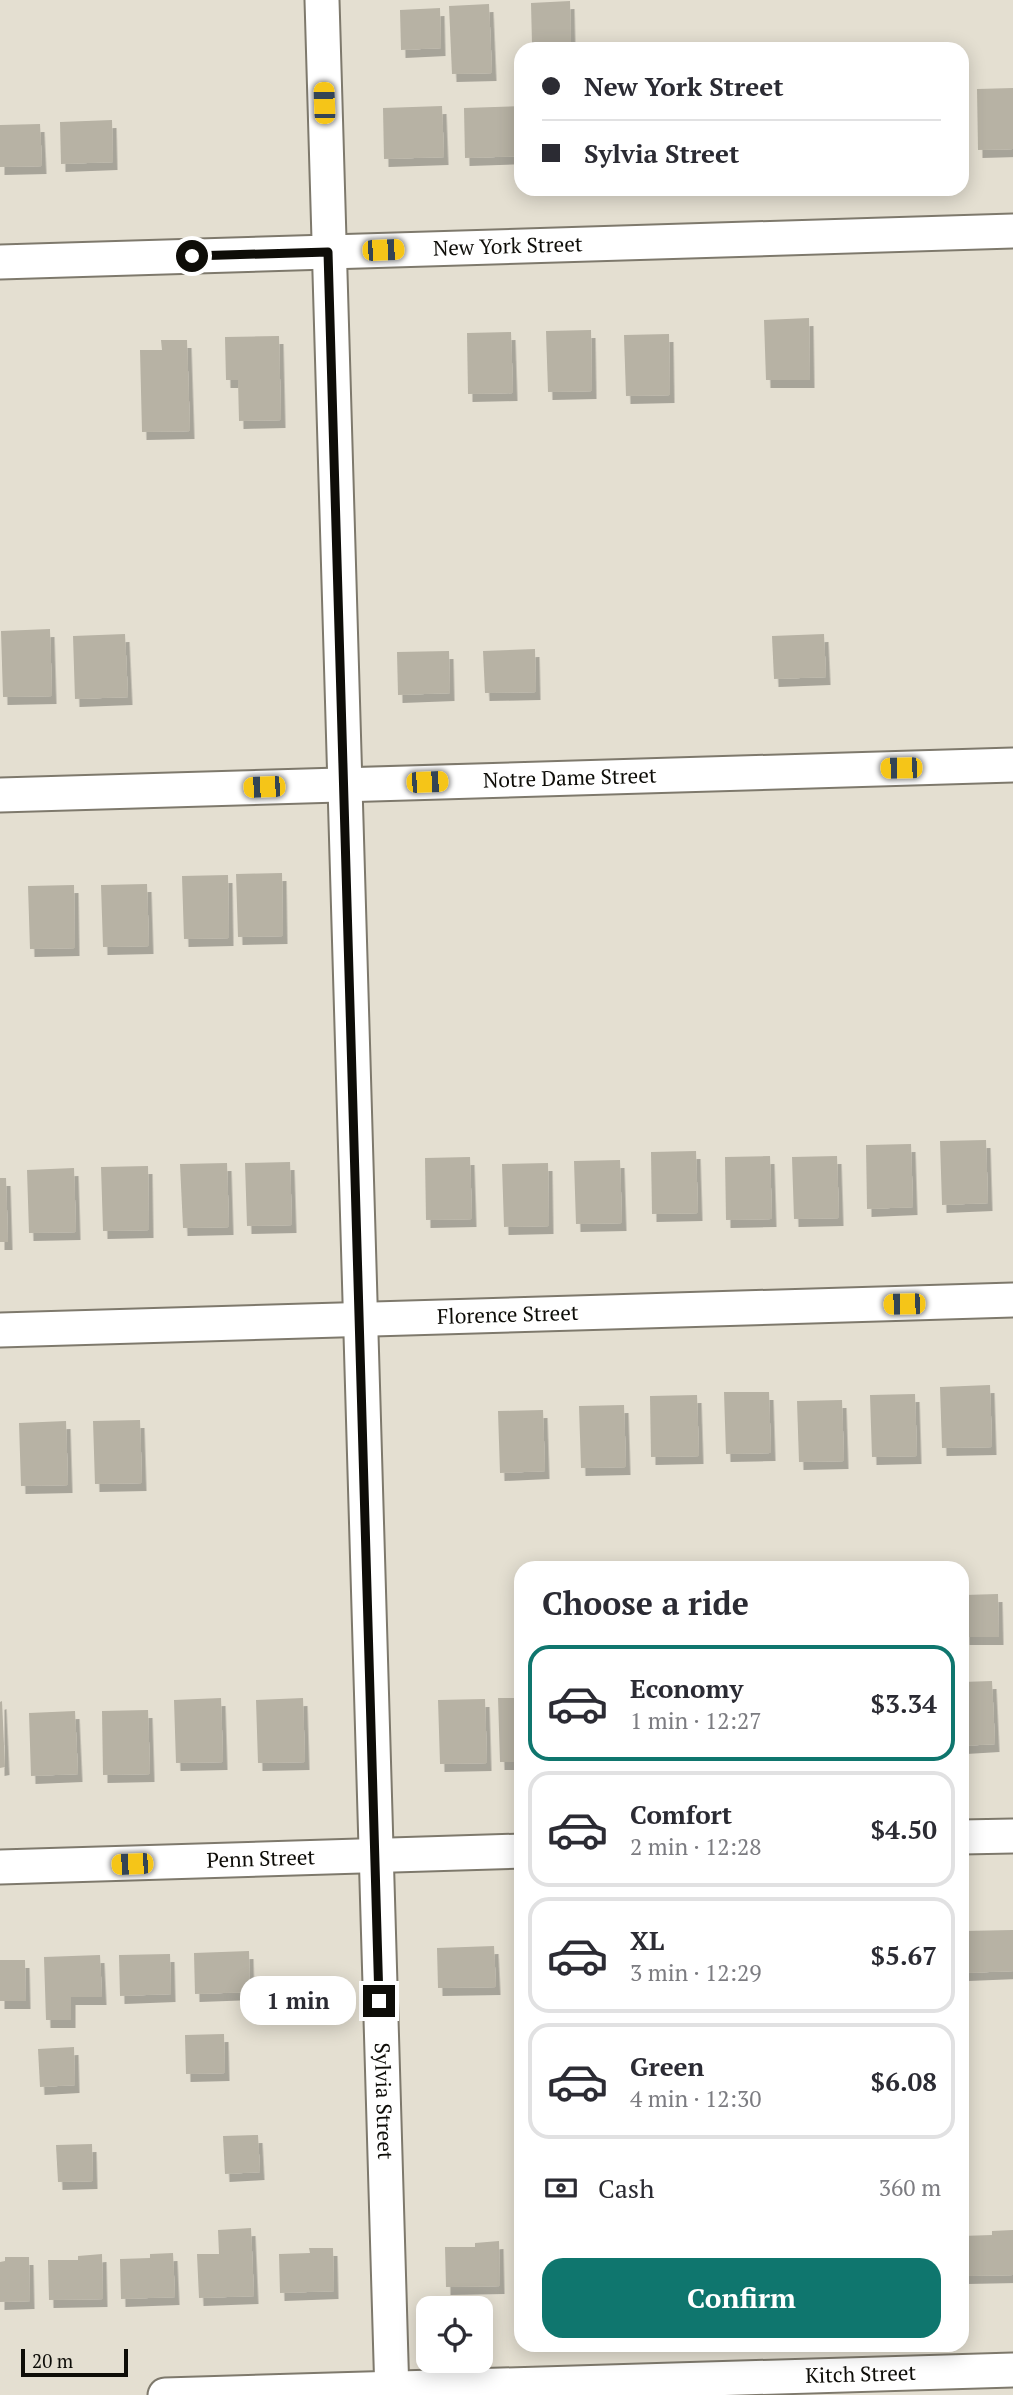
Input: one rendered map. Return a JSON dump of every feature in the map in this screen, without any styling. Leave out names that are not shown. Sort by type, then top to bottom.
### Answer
[{"type":"street","name":"Sylvia Street","points":[[322,0],[392,2392]]},
{"type":"street","name":"New York Street","points":[[0,262],[1013,231]]},
{"type":"street","name":"Notre Dame Street","points":[[0,795],[1013,765]]},
{"type":"street","name":"Florence Street","points":[[0,1330],[1013,1300]]},
{"type":"street","points":[[969,1838],[1013,1836]]},
{"type":"street","name":"Penn Street","points":[[0,1867],[514,1851]]},
{"type":"street","name":"Kitch Street","points":[[165,2395],[392,2392],[1013,2370]]},
{"type":"building","points":[[570,1],[571,42],[532,42],[531,3]]},
{"type":"building","points":[[489,4],[492,73],[452,74],[449,6]]},
{"type":"building","points":[[440,8],[441,48],[401,50],[400,10]]},
{"type":"building","points":[[1013,88],[1013,149],[978,150],[977,89]]},
{"type":"building","points":[[442,106],[444,157],[384,159],[383,108]]},
{"type":"building","points":[[514,106],[514,156],[465,158],[464,108]]},
{"type":"building","points":[[112,120],[113,162],[61,164],[60,122]]},
{"type":"building","points":[[40,124],[42,166],[0,167],[0,125]]},
{"type":"building","points":[[809,318],[810,380],[766,380],[764,320]]},
{"type":"building","points":[[591,330],[592,391],[548,392],[546,331]]},
{"type":"building","points":[[511,332],[513,393],[468,394],[467,333]]},
{"type":"building","points":[[669,334],[670,395],[626,396],[624,335]]},
{"type":"building","points":[[279,336],[281,420],[239,421],[238,380],[226,380],[225,337]]},
{"type":"building","points":[[161,340],[187,340],[190,431],[142,432],[140,350],[162,350]]},
{"type":"building","points":[[50,629],[52,696],[3,697],[1,631]]},
{"type":"building","points":[[125,634],[128,697],[75,699],[73,636]]},
{"type":"building","points":[[824,634],[826,677],[774,679],[772,636]]},
{"type":"building","points":[[535,649],[536,692],[485,693],[483,651]]},
{"type":"building","points":[[449,651],[450,693],[398,695],[397,652]]},
{"type":"building","points":[[282,873],[283,936],[238,937],[236,874]]},
{"type":"building","points":[[228,875],[229,938],[184,939],[182,876]]},
{"type":"building","points":[[147,884],[149,946],[103,947],[101,885]]},
{"type":"building","points":[[74,885],[75,948],[30,949],[28,886]]},
{"type":"building","points":[[986,1140],[988,1203],[942,1205],[940,1141]]},
{"type":"building","points":[[911,1144],[913,1207],[867,1209],[866,1145]]},
{"type":"building","points":[[696,1151],[698,1213],[652,1214],[651,1152]]},
{"type":"building","points":[[770,1156],[772,1219],[726,1220],[725,1157]]},
{"type":"building","points":[[837,1156],[839,1218],[794,1219],[792,1157]]},
{"type":"building","points":[[470,1157],[472,1219],[426,1220],[425,1158]]},
{"type":"building","points":[[620,1160],[622,1223],[576,1224],[574,1161]]},
{"type":"building","points":[[290,1162],[292,1225],[247,1226],[245,1163]]},
{"type":"building","points":[[227,1163],[229,1227],[183,1228],[180,1164]]},
{"type":"building","points":[[548,1163],[549,1226],[504,1227],[502,1164]]},
{"type":"building","points":[[148,1166],[149,1230],[103,1231],[101,1167]]},
{"type":"building","points":[[74,1168],[76,1232],[29,1233],[27,1170]]},
{"type":"building","points":[[0,1178],[6,1178],[8,1242],[0,1242]]},
{"type":"building","points":[[990,1385],[992,1447],[942,1448],[940,1387]]},
{"type":"building","points":[[724,1392],[769,1392],[771,1453],[726,1454]]},
{"type":"building","points":[[915,1394],[917,1456],[872,1457],[870,1395]]},
{"type":"building","points":[[697,1395],[699,1456],[651,1457],[650,1396]]},
{"type":"building","points":[[842,1400],[844,1461],[799,1462],[797,1401]]},
{"type":"building","points":[[624,1405],[626,1467],[581,1468],[579,1406]]},
{"type":"building","points":[[543,1410],[545,1471],[500,1473],[498,1411]]},
{"type":"building","points":[[140,1420],[142,1483],[95,1484],[93,1421]]},
{"type":"building","points":[[66,1421],[68,1485],[21,1486],[19,1423]]},
{"type":"building","points":[[998,1594],[999,1637],[969,1637],[969,1595]]},
{"type":"building","points":[[992,1681],[995,1744],[969,1746],[969,1682]]},
{"type":"building","points":[[221,1698],[223,1762],[176,1763],[174,1700]]},
{"type":"building","points":[[303,1698],[305,1762],[258,1763],[256,1700]]},
{"type":"building","points":[[498,1698],[514,1698],[514,1762],[500,1762]]},
{"type":"building","points":[[485,1699],[487,1763],[440,1764],[438,1700]]},
{"type":"building","points":[[2,1701],[5,1767],[0,1768],[0,1702]]},
{"type":"building","points":[[148,1710],[150,1774],[103,1775],[102,1711]]},
{"type":"building","points":[[75,1711],[78,1774],[31,1776],[29,1713]]},
{"type":"building","points":[[1013,1930],[1013,1971],[969,1973],[969,1931]]},
{"type":"building","points":[[494,1946],[496,1987],[438,1988],[437,1948]]},
{"type":"building","points":[[249,1951],[250,1992],[195,1994],[194,1953]]},
{"type":"building","points":[[170,1954],[171,1994],[120,1996],[119,1955]]},
{"type":"building","points":[[100,1955],[102,1997],[71,1997],[71,2020],[46,2020],[44,1957]]},
{"type":"building","points":[[0,1960],[25,1960],[26,2001],[0,2001]]},
{"type":"building","points":[[224,2034],[225,2073],[186,2074],[185,2035]]},
{"type":"building","points":[[74,2047],[75,2085],[40,2087],[38,2049]]},
{"type":"building","points":[[258,2135],[260,2172],[225,2174],[223,2136]]},
{"type":"building","points":[[92,2144],[93,2181],[58,2182],[56,2145]]},
{"type":"building","points":[[251,2228],[254,2296],[199,2298],[197,2254],[219,2254],[218,2230]]},
{"type":"building","points":[[1013,2230],[1013,2275],[969,2276],[969,2236],[992,2235],[992,2231]]},
{"type":"building","points":[[499,2241],[500,2286],[446,2287],[445,2247],[475,2247],[475,2243]]},
{"type":"building","points":[[309,2248],[333,2248],[334,2291],[280,2293],[279,2254],[310,2253]]},
{"type":"building","points":[[173,2253],[175,2297],[121,2299],[120,2259],[150,2258],[150,2254]]},
{"type":"building","points":[[102,2254],[103,2299],[49,2300],[48,2260],[78,2260],[78,2256]]},
{"type":"building","points":[[5,2257],[29,2257],[30,2301],[0,2302],[0,2262],[5,2261]]},
{"type":"route","points":[[192,256],[328,252],[379,2001]]}]
